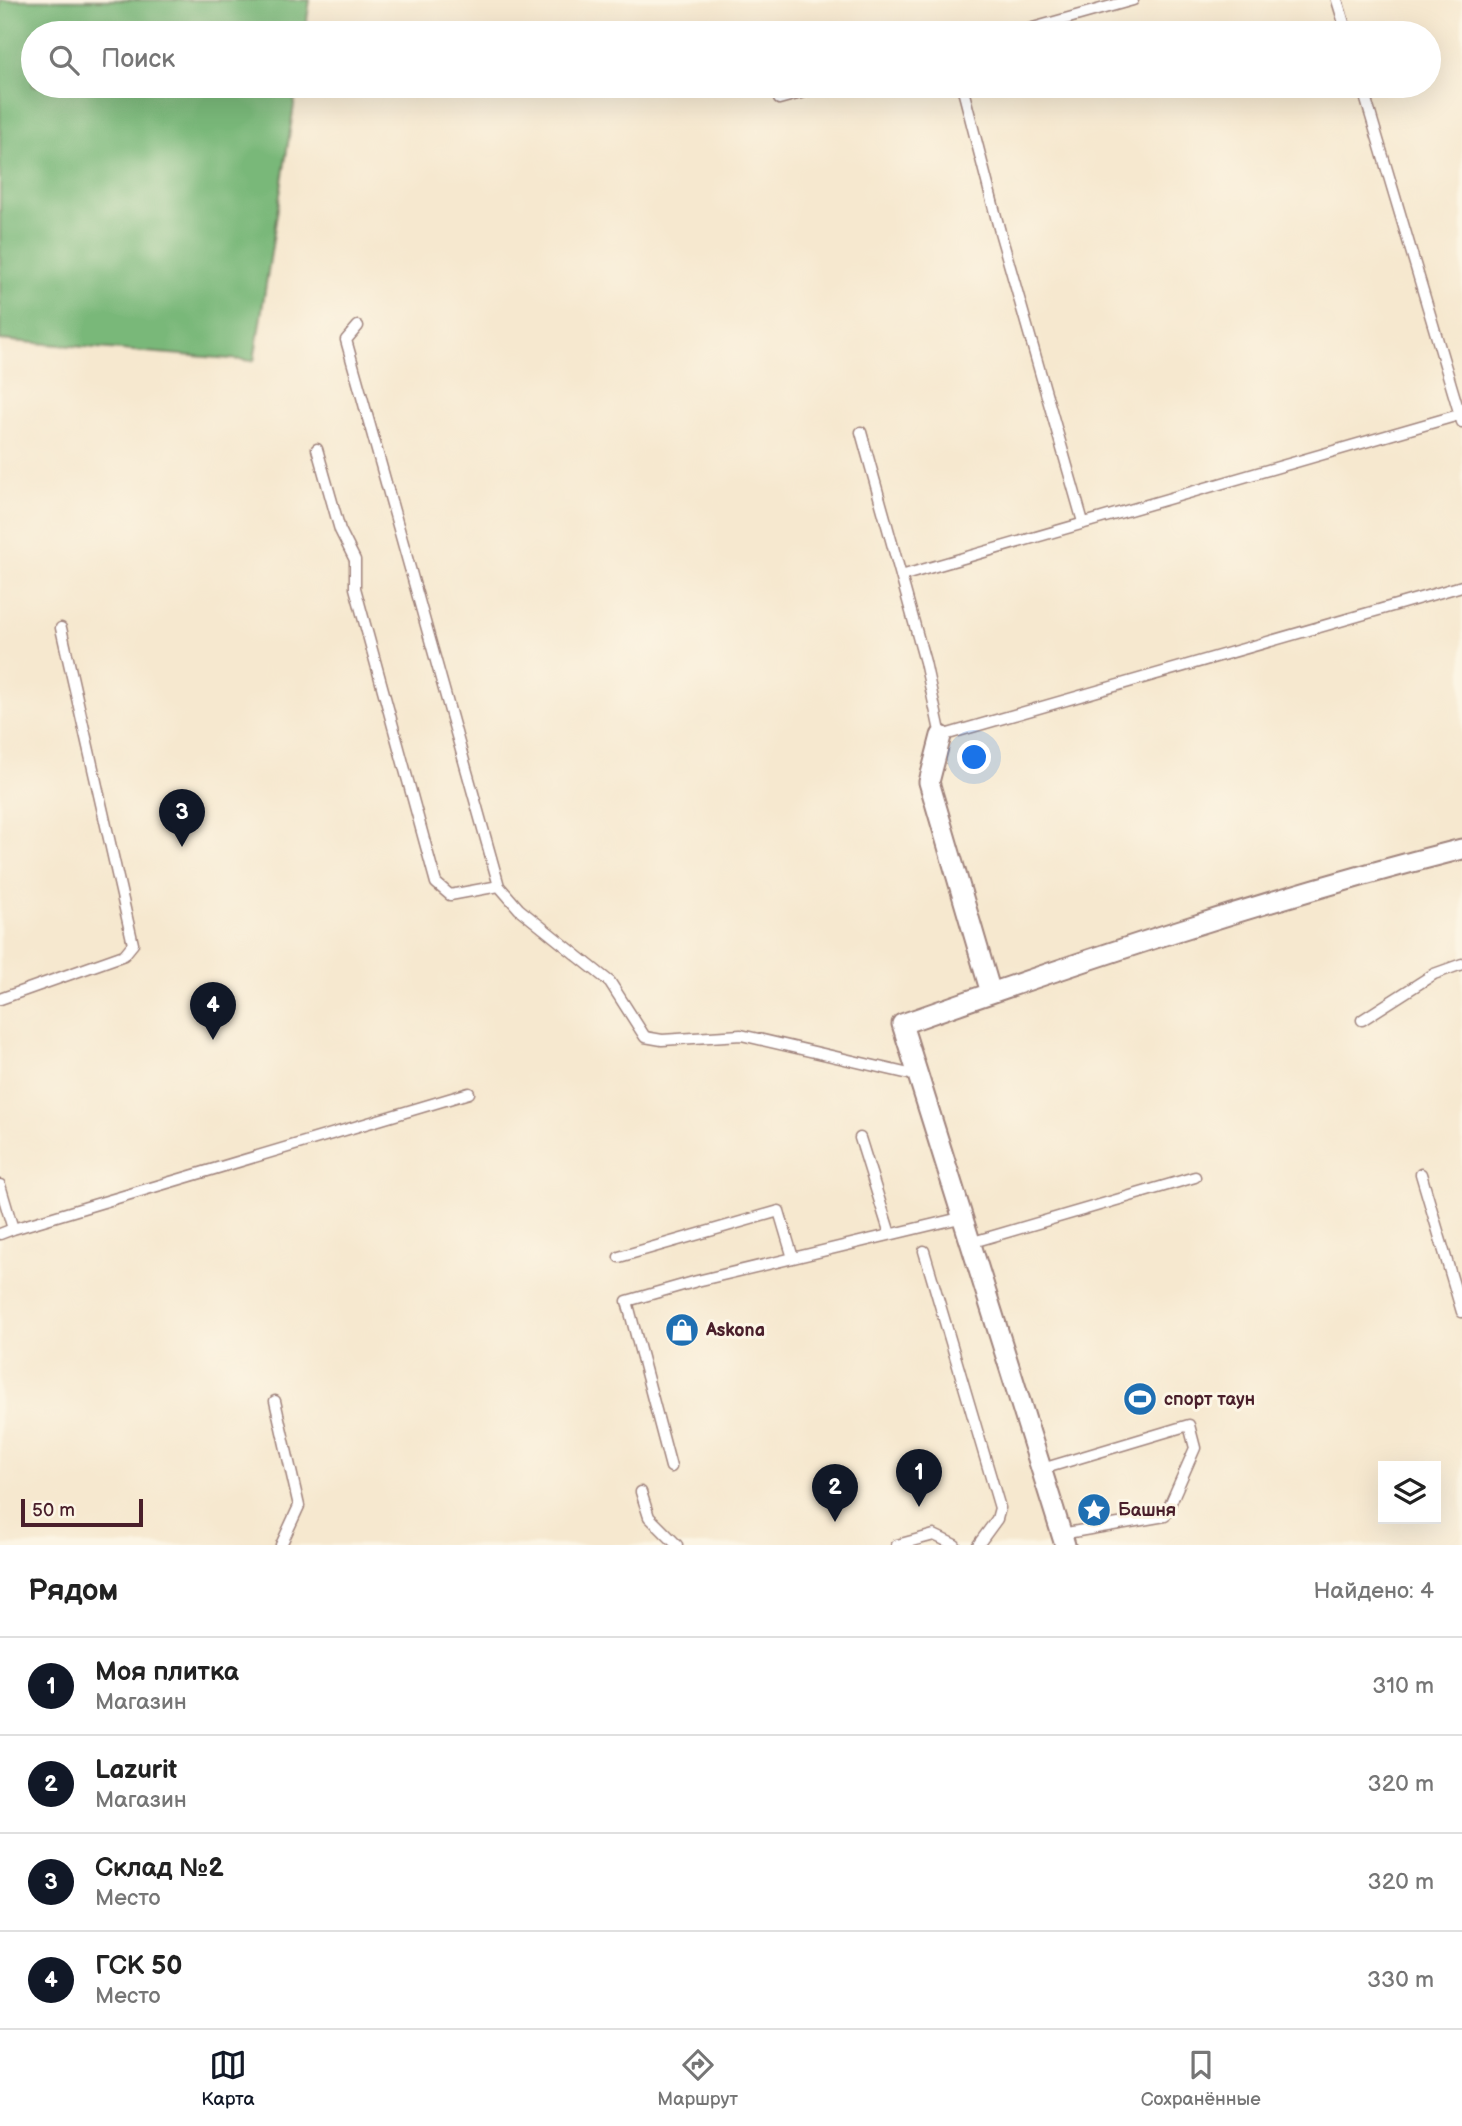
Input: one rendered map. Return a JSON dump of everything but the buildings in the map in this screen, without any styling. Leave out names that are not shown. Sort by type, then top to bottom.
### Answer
[{"type":"street","points":[[941,736],[929,782],[990,993]]},
{"type":"street","points":[[1063,1540],[973,1242],[902,1024],[1116,949],[1307,890],[1462,849]]},
{"type":"lane","points":[[1058,21],[1133,0]]},
{"type":"lane","points":[[1337,0],[1343,21]]},
{"type":"lane","points":[[965,98],[1000,232],[1083,522]]},
{"type":"lane","points":[[901,576],[1083,522],[1461,417],[1366,98]]},
{"type":"lane","points":[[358,326],[346,340],[499,886],[519,909],[610,982],[645,1037],[662,1040],[741,1035],[919,1076]]},
{"type":"lane","points":[[861,432],[941,736],[1462,586]]},
{"type":"lane","points":[[317,449],[340,530],[355,560],[355,588],[436,883],[450,895],[499,886]]},
{"type":"lane","points":[[0,999],[124,955],[133,944],[61,628]]},
{"type":"lane","points":[[1362,1020],[1434,974],[1462,964]]},
{"type":"lane","points":[[0,1234],[469,1093]]},
{"type":"lane","points":[[860,1138],[890,1234]]},
{"type":"lane","points":[[1421,1174],[1462,1312]]},
{"type":"lane","points":[[973,1242],[1195,1177]]},
{"type":"lane","points":[[0,1185],[13,1229]]},
{"type":"lane","points":[[620,1257],[779,1211],[793,1258]]},
{"type":"lane","points":[[671,1467],[627,1301],[964,1217]]},
{"type":"lane","points":[[924,1251],[1000,1508],[997,1519],[978,1545]]},
{"type":"lane","points":[[275,1401],[299,1506],[281,1545]]},
{"type":"lane","points":[[1041,1469],[1189,1426],[1195,1448],[1165,1516],[1063,1540]]},
{"type":"lane","points":[[641,1492],[649,1517],[677,1545]]},
{"type":"lane","points":[[897,1545],[934,1535],[955,1545]]},
{"type":"green space","points":[[0,0],[310,0],[307,21],[21,21],[21,98],[295,98],[254,361],[0,340]]},
{"type":"place","name":"Склад №2","points":[[182,847]]},
{"type":"place","name":"ГСК 50","points":[[213,1040]]},
{"type":"place","name":"Askona","points":[[682,1330]]},
{"type":"place","name":"спорт таун","points":[[1140,1399]]},
{"type":"place","name":"Моя плитка","points":[[919,1507]]},
{"type":"place","name":"Башня","points":[[1094,1510]]},
{"type":"place","name":"Lazurit","points":[[835,1522]]}]
